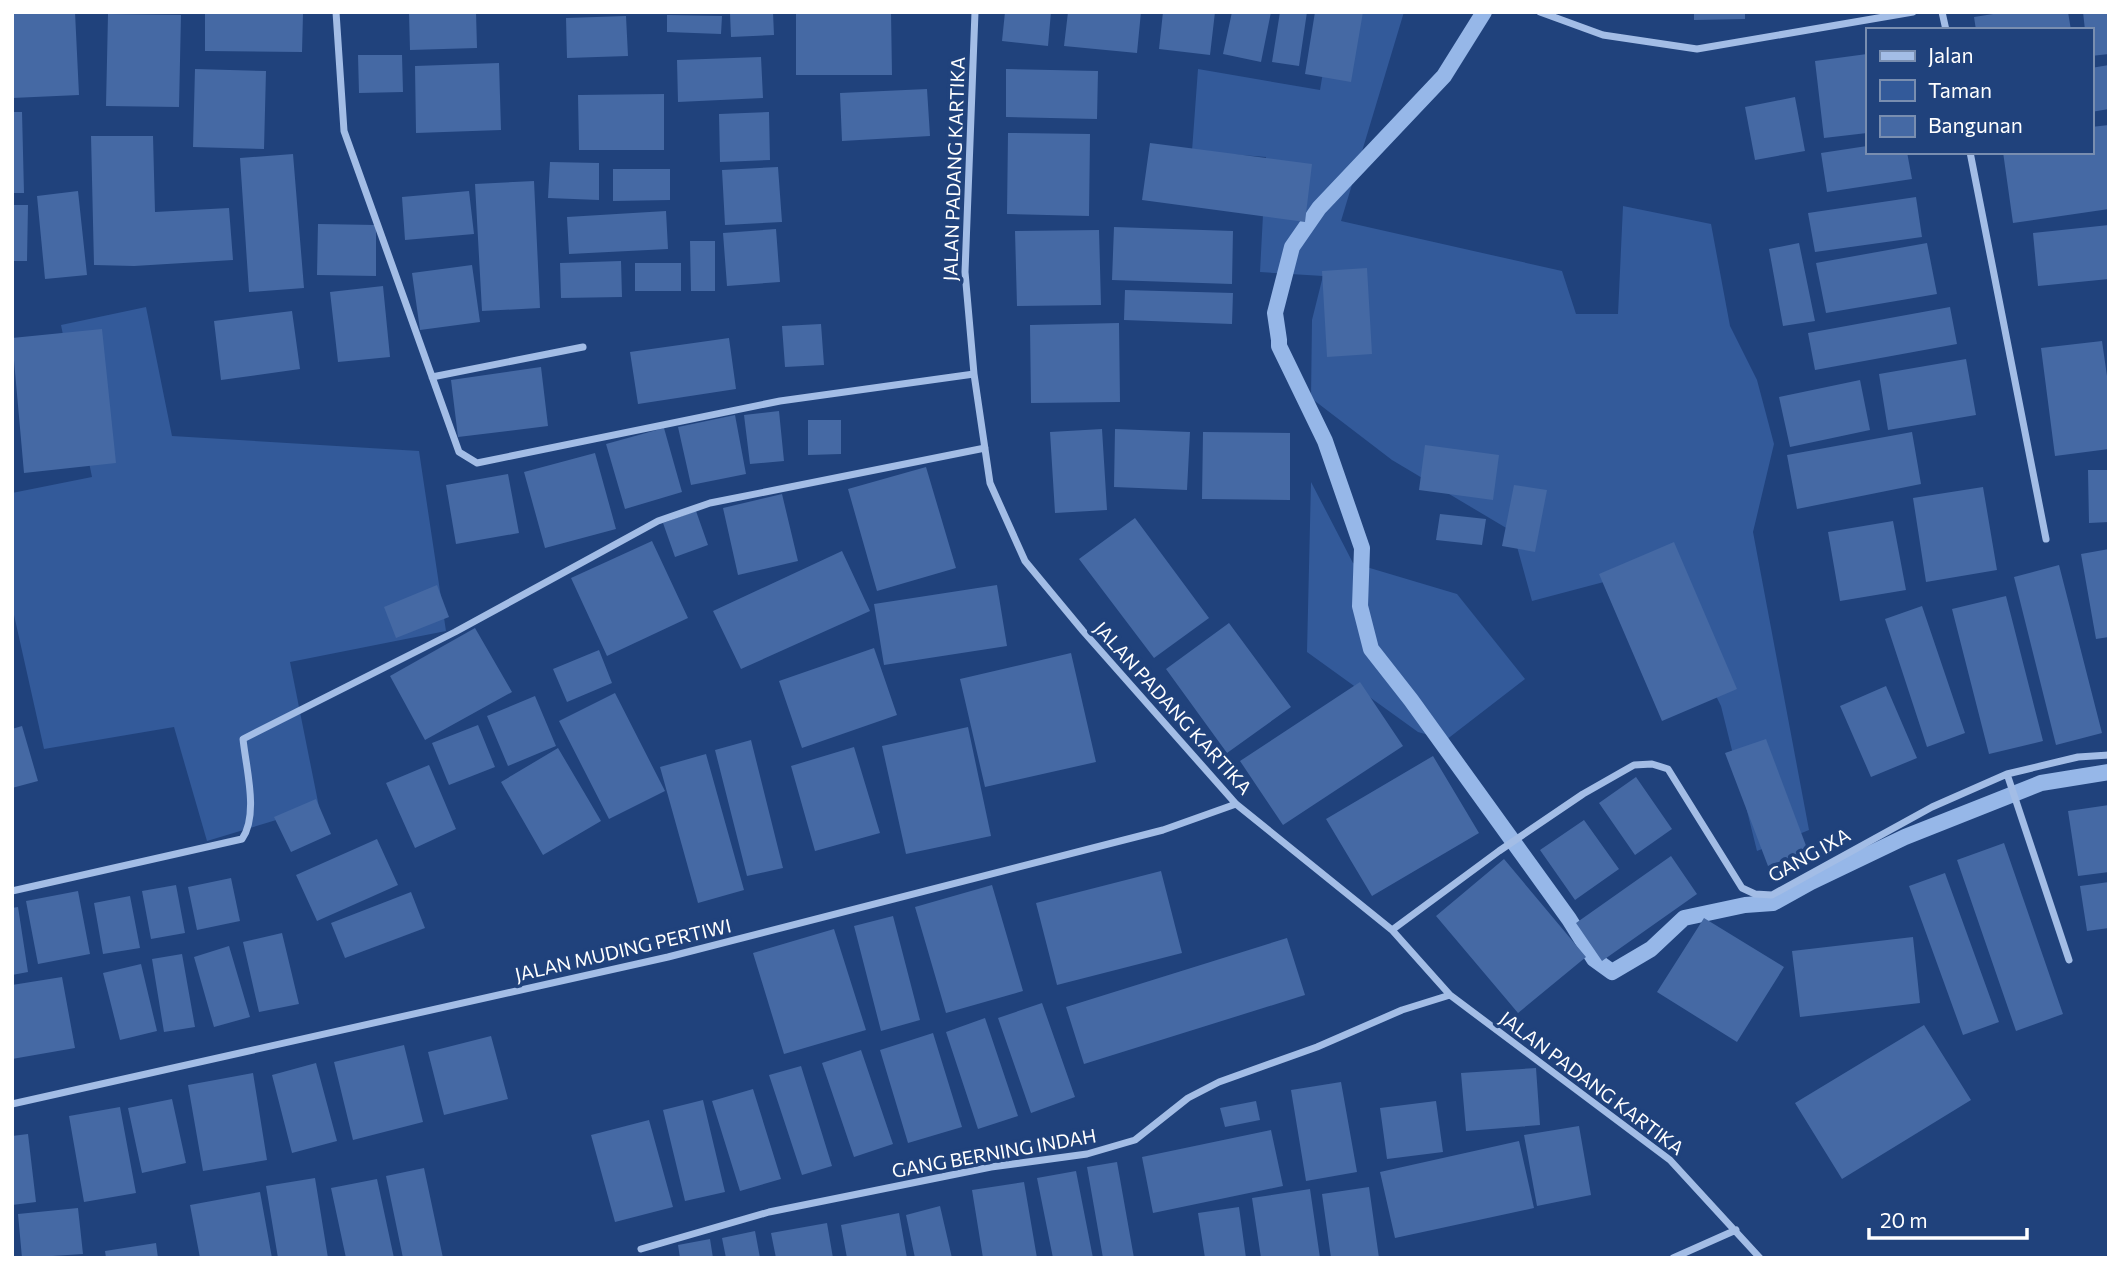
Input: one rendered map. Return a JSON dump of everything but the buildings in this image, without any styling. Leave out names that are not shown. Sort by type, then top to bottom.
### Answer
[{"type":"street","points":[[336,12],[344,131],[459,452],[477,463],[780,401],[974,374]]},
{"type":"street","name":"JALAN PADANG KARTIKA","points":[[975,12],[965,272],[974,374],[990,483],[1025,561],[1083,631],[1236,804],[1392,930],[1450,995],[1670,1160],[1760,1258]]},
{"type":"street","points":[[1540,12],[1603,35],[1697,49],[1913,12]]},
{"type":"street","points":[[1970,154],[2046,539]]},
{"type":"street","points":[[432,377],[583,347]]},
{"type":"street","points":[[12,891],[242,839],[250,828],[251,810],[243,739],[455,632],[659,521],[710,503],[985,449]]},
{"type":"street","name":"GANG IXA","points":[[1392,930],[1499,851],[1583,794],[1634,765],[1652,764],[1668,769],[1742,888],[1755,894],[1772,895],[1932,807],[2007,774],[2078,757],[2109,755]]},
{"type":"street","points":[[2007,774],[2069,960]]},
{"type":"street","name":"JALAN MUDING PERTIWI","points":[[12,1104],[668,957],[1163,830],[1236,804]]},
{"type":"street","name":"GANG BERNING INDAH","points":[[641,1248],[769,1212],[991,1167],[1087,1154],[1135,1140],[1188,1098],[1219,1082],[1317,1047],[1402,1010],[1450,995]]},
{"type":"street","points":[[1673,1258],[1736,1230]]},
{"type":"green space","points":[[1333,12],[1404,12],[1341,221],[1562,271],[1576,314],[1618,314],[1623,206],[1711,224],[1730,326],[1757,380],[1774,444],[1753,532],[1809,830],[1757,851],[1721,706],[1653,569],[1532,601],[1513,532],[1392,460],[1311,398],[1312,320],[1323,276],[1260,272],[1266,157],[1192,151],[1198,69],[1320,90]]},
{"type":"green space","points":[[146,307],[172,436],[419,451],[446,631],[290,662],[319,807],[207,841],[174,727],[44,749],[12,606],[12,493],[92,477],[61,325]]},
{"type":"green space","points":[[1311,482],[1353,563],[1457,594],[1525,679],[1446,740],[1418,732],[1307,652]]},
{"type":"waterway","points":[[1484,12],[1444,76],[1319,208],[1292,247],[1275,313],[1279,346],[1325,441],[1362,548],[1360,606],[1371,649],[1569,919],[1594,959],[1612,972],[1651,949],[1684,918],[1745,905],[1773,903],[1905,837],[2041,783],[2109,772]]}]
